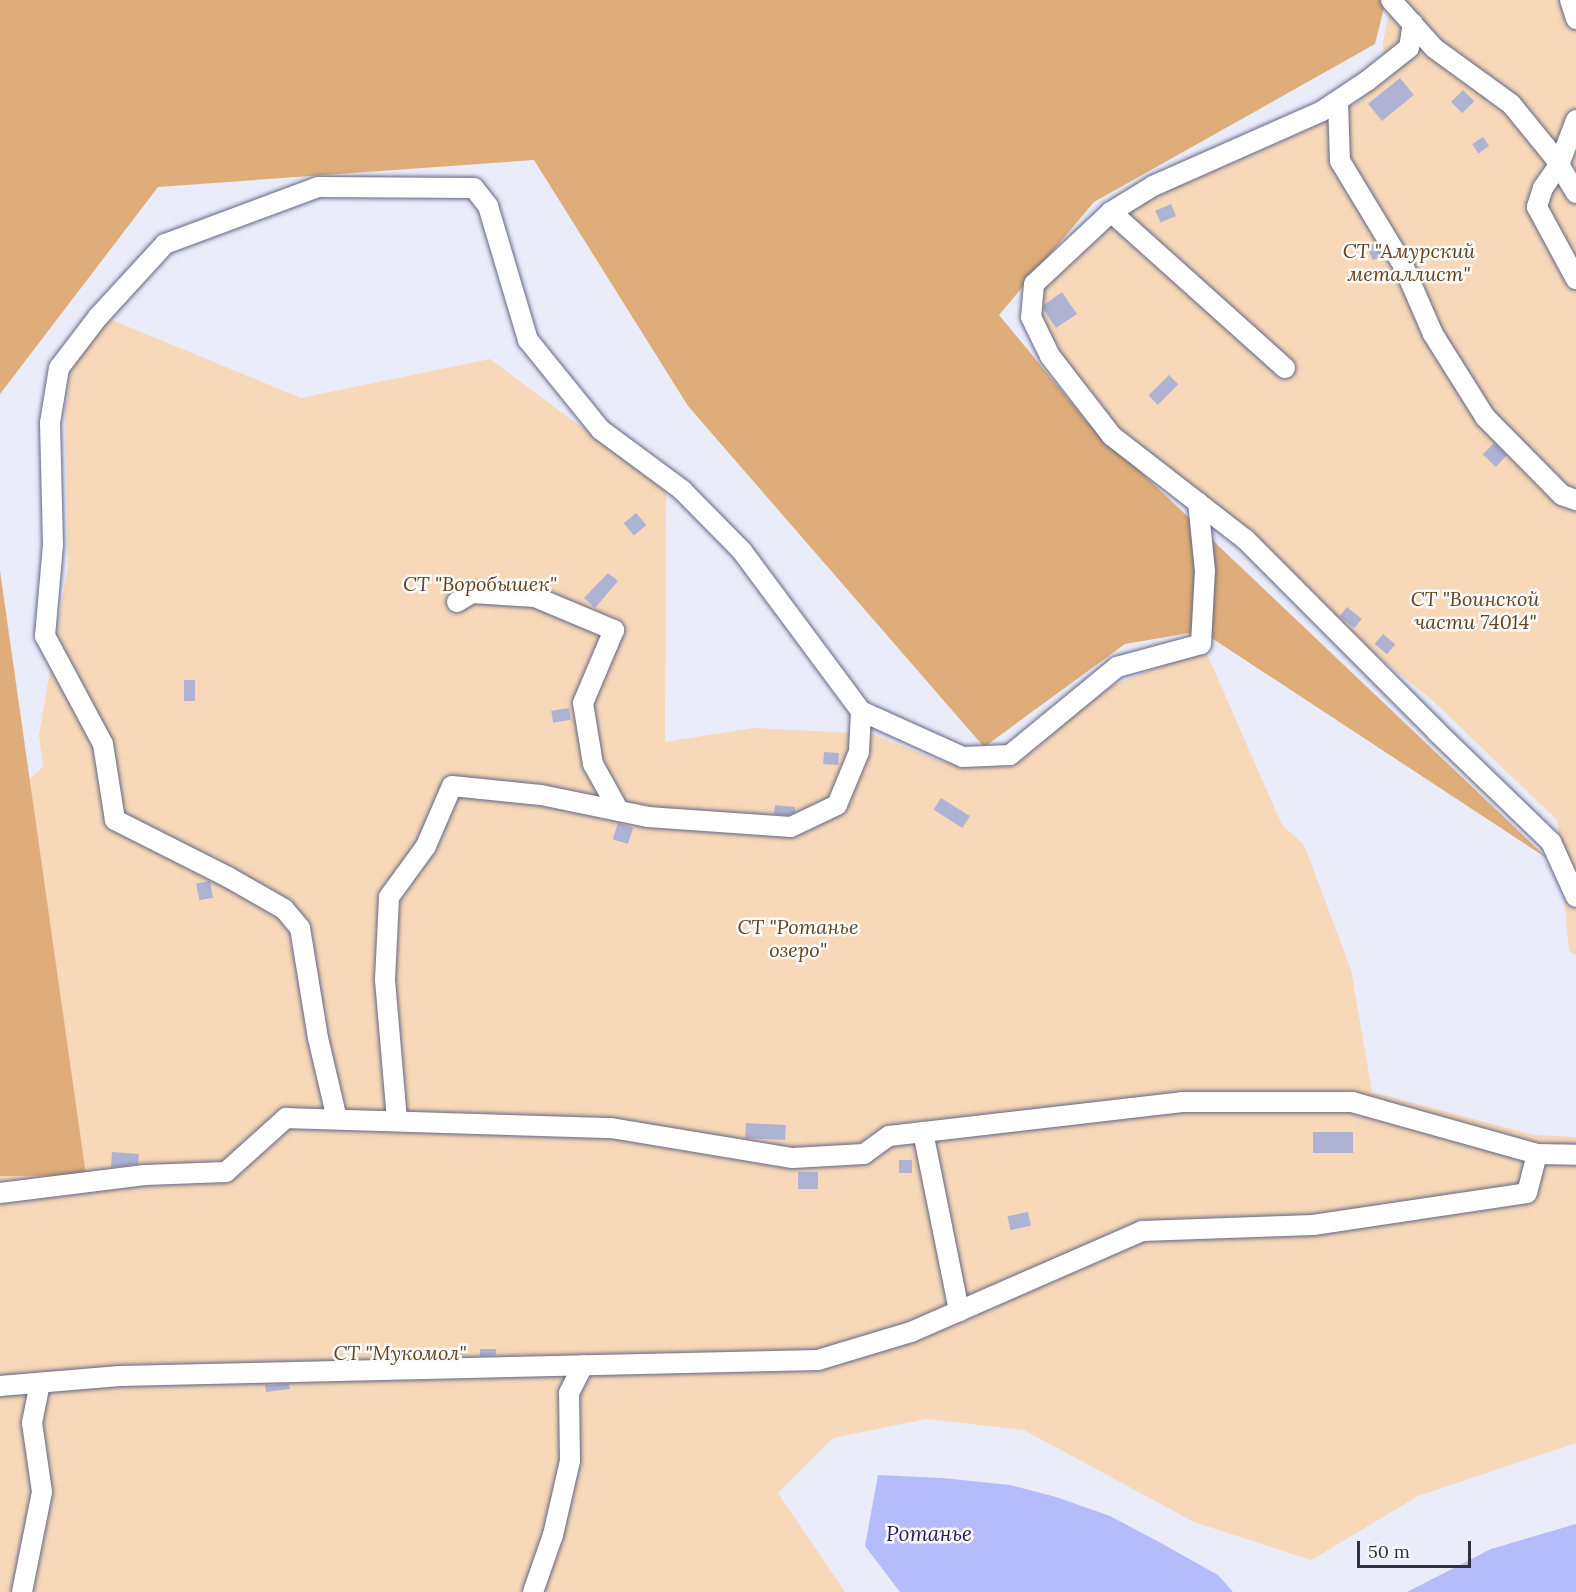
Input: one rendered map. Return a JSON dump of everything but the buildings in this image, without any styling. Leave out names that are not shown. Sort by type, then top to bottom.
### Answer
[{"type":"street","points":[[1391,0],[1434,48],[1511,104],[1559,165],[1576,193]]},
{"type":"street","points":[[1570,0],[1576,19]]},
{"type":"street","points":[[1413,23],[1409,48],[1322,111],[1153,186],[1111,212],[1034,284],[1031,317],[1050,356],[1112,435],[1245,539],[1436,732],[1551,842],[1576,897]]},
{"type":"street","points":[[1338,100],[1340,161],[1403,265],[1433,334],[1485,417],[1562,495],[1576,500]]},
{"type":"street","points":[[1576,120],[1559,165],[1543,188],[1537,207],[1576,279]]},
{"type":"street","points":[[337,1119],[318,1038],[300,927],[284,909],[228,877],[115,820],[103,744],[45,636],[53,545],[50,423],[59,368],[98,317],[165,244],[318,187],[474,188],[488,206],[528,340],[601,430],[682,490],[742,551],[861,711],[963,757],[1010,755],[1117,667],[1201,644],[1205,571],[1198,502]]},
{"type":"street","points":[[1111,212],[1285,368]]},
{"type":"street","points":[[457,602],[472,593],[536,597],[614,630],[583,703],[593,764],[619,811]]},
{"type":"street","points":[[397,1120],[385,981],[389,897],[426,846],[452,786],[541,795],[648,817],[791,827],[837,805],[859,752],[861,711]]},
{"type":"street","points":[[0,1193],[144,1175],[226,1172],[286,1118],[611,1128],[794,1158],[864,1154],[889,1136],[1182,1102],[1352,1102],[1536,1154],[1576,1155]]},
{"type":"street","points":[[923,1132],[959,1311]]},
{"type":"street","points":[[0,1386],[120,1376],[818,1360],[911,1332],[1142,1231],[1313,1225],[1527,1193],[1536,1154]]},
{"type":"street","points":[[533,1592],[553,1535],[570,1461],[569,1393],[583,1365]]},
{"type":"street","points":[[22,1592],[42,1492],[32,1423],[40,1383]]},
{"type":"green space","points":[[1392,0],[1576,0],[1576,955],[1569,951],[1557,820],[1431,699],[1357,640],[1124,439],[1042,330],[1039,288],[1067,257],[1140,203],[1301,133],[1358,102],[1385,80],[1383,42]]},
{"type":"green space","points":[[107,318],[301,398],[490,359],[666,490],[665,742],[753,728],[872,734],[945,763],[1012,767],[1107,688],[1183,657],[1207,654],[1282,825],[1304,845],[1351,970],[1372,1092],[1534,1135],[1576,1137],[1576,1443],[1418,1496],[1311,1560],[1194,1522],[1024,1430],[926,1419],[833,1438],[778,1493],[845,1592],[0,1592],[0,805],[43,767],[39,735],[68,566],[65,408],[73,358]]},
{"type":"shaded area","points":[[0,0],[1386,0],[1375,44],[1094,202],[999,315],[1084,418],[1548,859],[1201,631],[1125,644],[984,747],[688,406],[534,160],[158,187],[0,394]]},
{"type":"shaded area","points":[[0,571],[86,1175],[0,1176]]},
{"type":"water","name":"Ротанье","points":[[878,1475],[942,1478],[1010,1485],[1056,1497],[1110,1516],[1159,1542],[1218,1575],[1233,1592],[900,1592],[865,1546]]},
{"type":"water","points":[[1576,1524],[1576,1592],[1407,1592],[1491,1549]]},
{"type":"park label","name":"СТ \"Амурский металлист\"","points":[[1409,262]]},
{"type":"park label","name":"СТ \"Воробышек\"","points":[[480,583]]},
{"type":"park label","name":"СТ \"Воинской части 74014\"","points":[[1475,610]]},
{"type":"park label","name":"СТ \"Ротанье озеро\"","points":[[798,938]]},
{"type":"park label","name":"СТ \"Мукомол\"","points":[[400,1352]]}]
